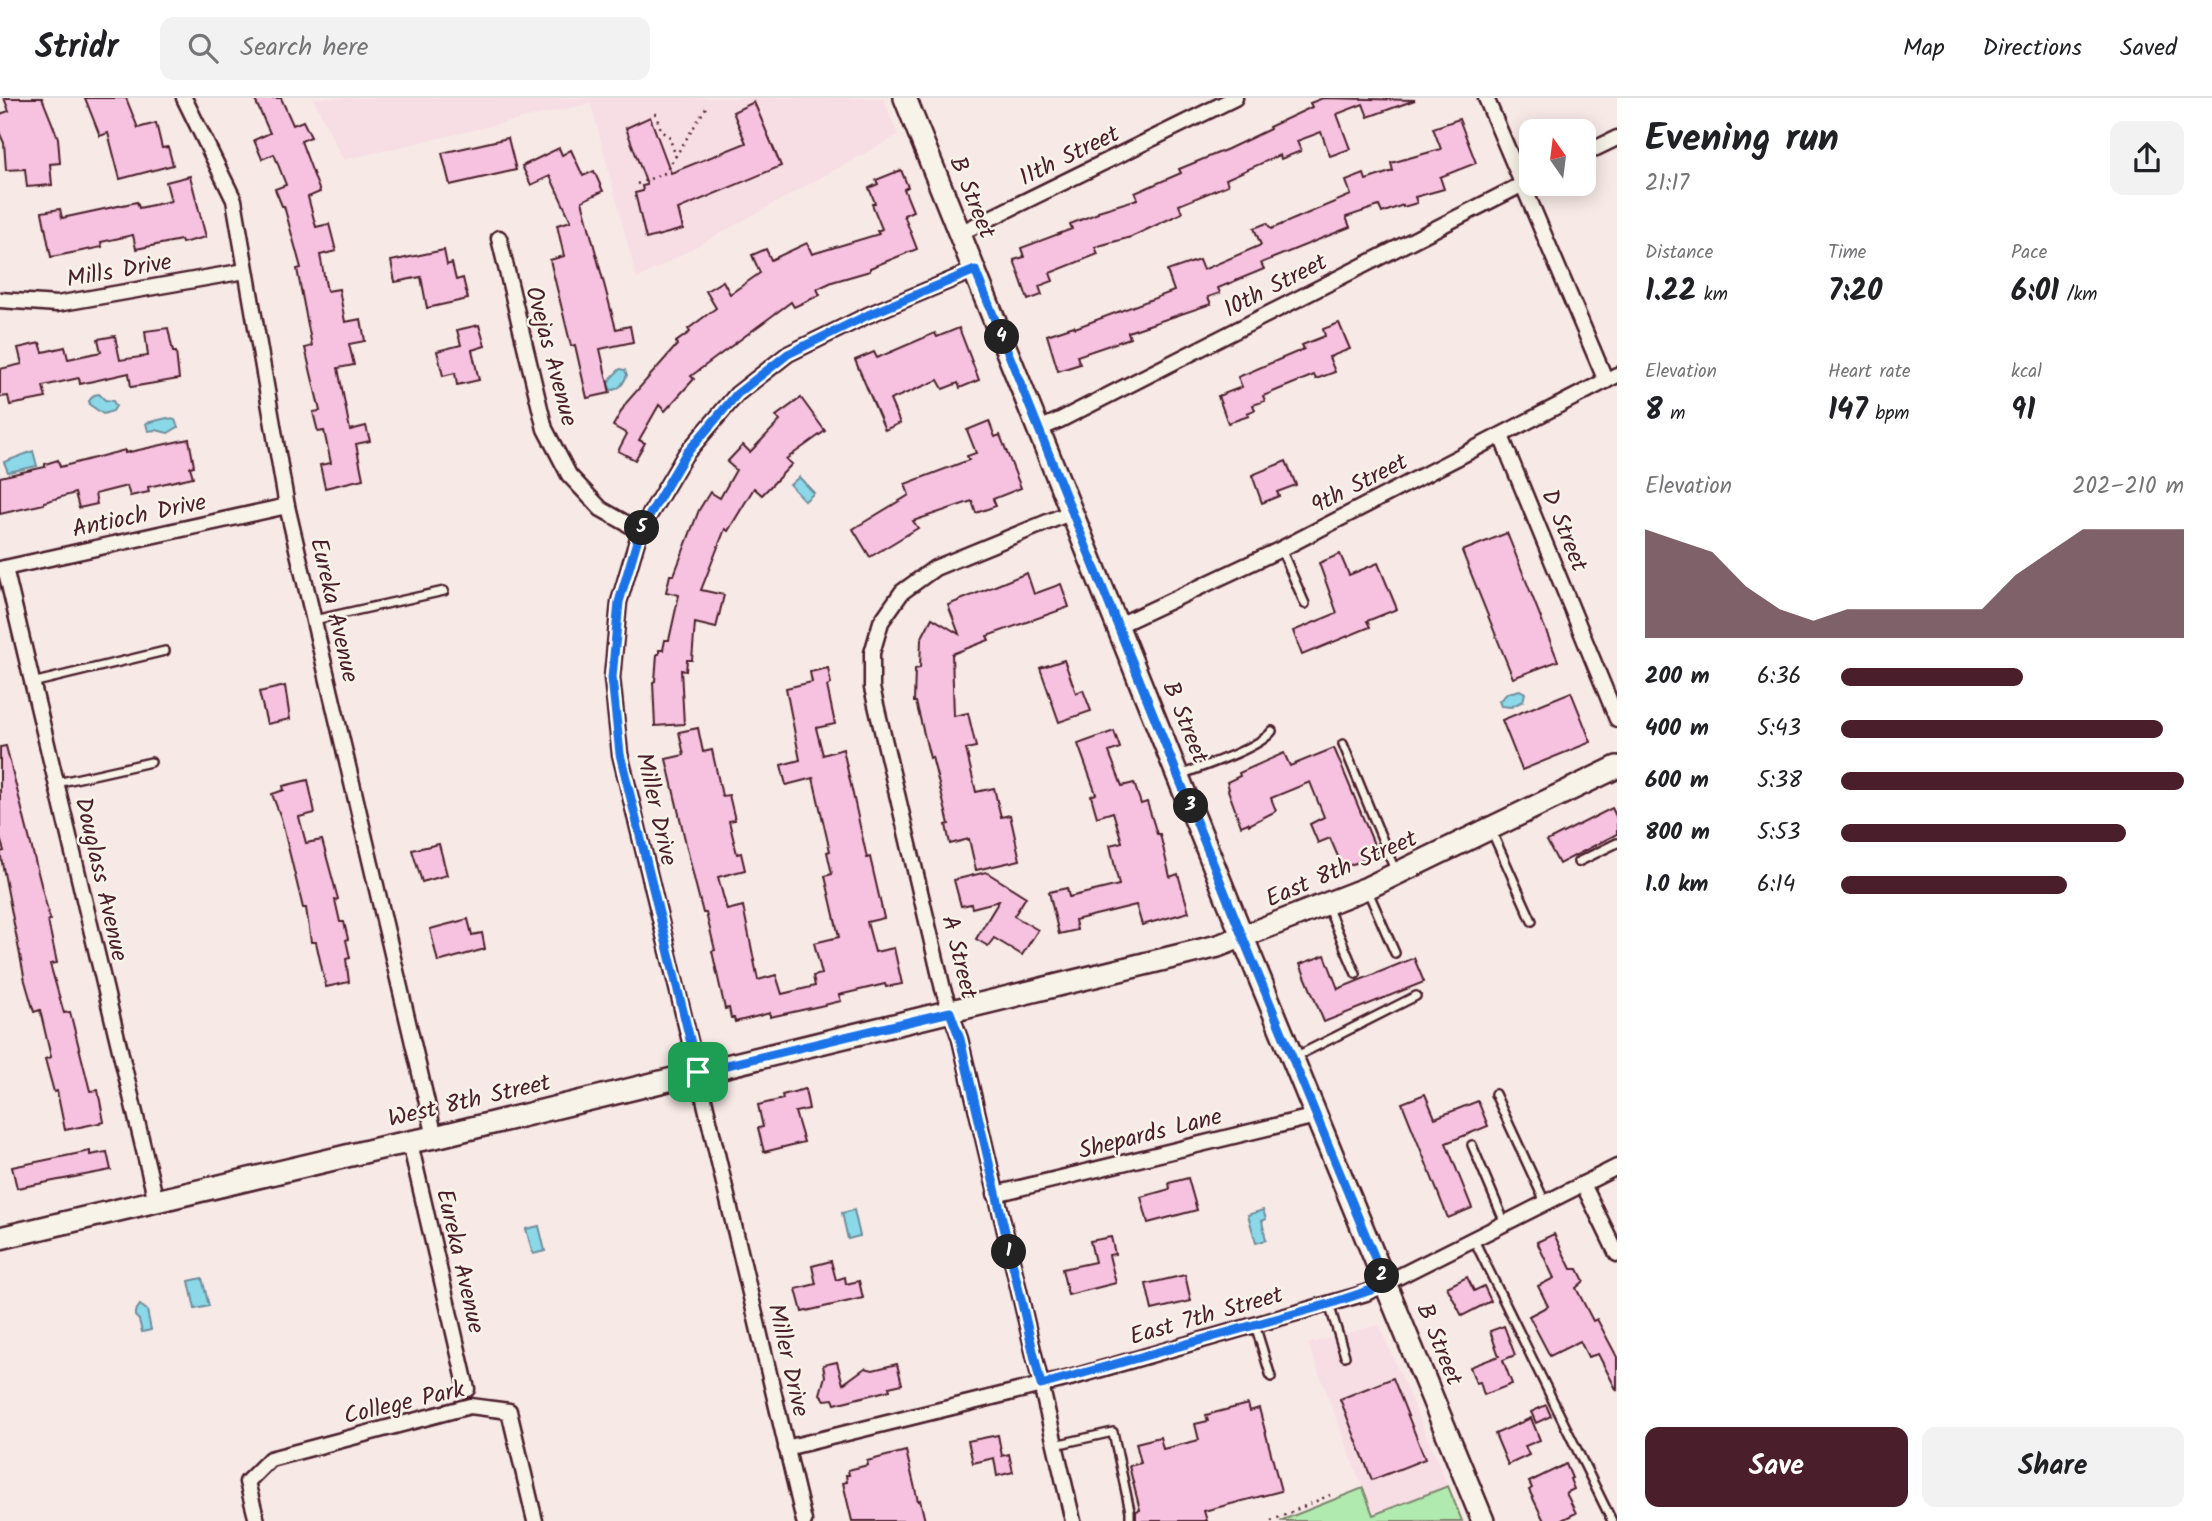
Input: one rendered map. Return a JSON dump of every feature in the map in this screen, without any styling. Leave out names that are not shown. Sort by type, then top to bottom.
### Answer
[{"type":"street","name":"Eureka Avenue","points":[[184,98],[234,200],[287,506],[435,1137]]},
{"type":"street","name":"B Street","points":[[905,98],[1243,938],[1483,1521]]},
{"type":"street","name":"11th Street","points":[[960,233],[1235,98]]},
{"type":"street","points":[[1486,98],[1519,167]]},
{"type":"street","points":[[1596,148],[1617,138]]},
{"type":"street","name":"10th Street","points":[[1039,429],[1519,186]]},
{"type":"street","points":[[1532,196],[1611,378]]},
{"type":"street","name":"Ovejas Avenue","points":[[499,238],[545,429],[569,475],[577,484],[601,509],[640,531]]},
{"type":"street","name":"Miller Drive","points":[[804,1521],[620,754],[612,678],[619,602],[640,531],[685,455],[737,394],[788,354],[868,315],[975,270]]},
{"type":"street","name":"Mills Drive","points":[[0,300],[57,304],[245,271]]},
{"type":"street","name":"9th Street","points":[[1119,625],[1281,549],[1611,378]]},
{"type":"street","name":"D Street","points":[[1502,436],[1617,719]]},
{"type":"street","name":"Antioch Drive","points":[[3,569],[287,506]]},
{"type":"street","name":"A Street","points":[[1072,512],[935,568],[902,592],[881,622],[872,653],[872,688],[950,1012],[960,1039],[1073,1521]]},
{"type":"street","name":"Douglass Avenue","points":[[3,569],[33,683],[156,1200]]},
{"type":"street","name":"East 8th Street","points":[[950,1012],[1216,947],[1243,938],[1367,888],[1617,767]]},
{"type":"street","name":"West 8th Street","points":[[0,1238],[410,1143],[950,1012]]},
{"type":"street","name":"Shepards Lane","points":[[995,1194],[1316,1116]]},
{"type":"street","name":"Eureka Avenue","points":[[410,1143],[467,1389]]},
{"type":"street","name":"East 7th Street","points":[[786,1448],[1041,1385],[1329,1304],[1386,1285],[1617,1167]]},
{"type":"street","points":[[1583,1184],[1617,1254]]},
{"type":"street","name":"College Park","points":[[257,1521],[247,1482],[270,1459],[470,1406],[509,1411],[535,1521]]},
{"type":"lane","points":[[1281,549],[1304,604]]},
{"type":"lane","points":[[314,620],[444,591]]},
{"type":"lane","points":[[33,683],[165,651]]},
{"type":"lane","points":[[1179,775],[1253,745],[1268,737],[1272,731]]},
{"type":"lane","points":[[1343,744],[1397,874]]},
{"type":"lane","points":[[56,783],[151,762]]},
{"type":"lane","points":[[1490,829],[1532,921]]},
{"type":"lane","points":[[1578,862],[1617,843]]},
{"type":"lane","points":[[1367,888],[1395,953]]},
{"type":"lane","points":[[1326,906],[1356,974]]},
{"type":"lane","points":[[1293,1058],[1416,996]]},
{"type":"lane","points":[[1495,1094],[1545,1202]]},
{"type":"lane","points":[[1472,1144],[1505,1223]]},
{"type":"lane","points":[[1474,1240],[1612,1521]]},
{"type":"lane","points":[[1329,1304],[1345,1356]]},
{"type":"lane","points":[[1254,1324],[1271,1377]]},
{"type":"lane","points":[[1055,1445],[1113,1432],[1130,1511],[1129,1521]]},
{"type":"path","points":[[637,184],[665,173],[707,106]]},
{"type":"path","points":[[655,113],[662,132],[669,136],[676,157]]},
{"type":"path","points":[[1271,1521],[1330,1494]]},
{"type":"shaded area","points":[[313,98],[883,98],[898,135],[637,279],[591,103],[343,160]]},
{"type":"shaded area","points":[[1379,1325],[1448,1486],[1373,1515],[1308,1344]]},
{"type":"green space","points":[[1448,1486],[1462,1521],[1280,1521],[1363,1488],[1373,1515]]},
{"type":"water","points":[[620,369],[625,370],[627,375],[619,387],[611,390],[608,384]]},
{"type":"water","points":[[99,394],[105,400],[113,401],[116,406],[113,411],[103,414],[90,405],[89,401]]},
{"type":"water","points":[[167,418],[175,420],[178,427],[168,433],[148,431],[146,423]]},
{"type":"water","points":[[33,451],[37,466],[8,472],[4,462]]},
{"type":"water","points":[[799,477],[814,493],[805,501],[790,485]]},
{"type":"water","points":[[1520,690],[1525,693],[1523,701],[1511,707],[1501,706],[1499,701],[1508,693]]},
{"type":"water","points":[[854,1210],[860,1236],[848,1239],[842,1213]]},
{"type":"water","points":[[1263,1210],[1266,1240],[1256,1243],[1248,1215]]},
{"type":"water","points":[[539,1226],[545,1251],[533,1254],[526,1229]]},
{"type":"water","points":[[202,1278],[209,1306],[195,1309],[189,1281]]},
{"type":"water","points":[[140,1305],[147,1310],[151,1330],[142,1332],[135,1316]]},
{"type":"building","points":[[4,98],[42,98],[58,138],[60,163],[50,164],[52,185],[27,187],[25,169],[6,170],[4,143],[0,134],[0,114],[9,111]]},
{"type":"building","points":[[85,98],[126,98],[138,128],[156,123],[162,148],[168,147],[173,165],[120,179],[108,133],[100,136]]},
{"type":"building","points":[[254,98],[281,98],[293,125],[303,121],[311,137],[301,141],[320,192],[308,197],[316,227],[329,224],[336,251],[320,255],[327,291],[339,289],[345,322],[361,319],[365,341],[349,344],[354,365],[338,368],[350,430],[366,426],[370,441],[356,444],[363,479],[325,488],[320,465],[331,463],[324,431],[318,432],[313,412],[320,411],[305,348],[312,346],[297,269],[301,268],[284,206],[275,189],[286,185],[274,154],[262,159],[254,140],[270,133]]},
{"type":"building","points":[[1323,98],[1415,100],[1368,117],[1363,104],[1337,114],[1350,149],[1330,156],[1321,132],[1297,141],[1301,151],[1281,159],[1280,155],[1226,179],[1228,185],[1179,205],[1182,213],[1131,237],[1095,247],[1098,254],[1050,273],[1053,281],[1039,286],[1042,295],[1028,300],[1014,260],[1024,257],[1021,248],[1072,229],[1070,224],[1098,211],[1138,199],[1135,193],[1181,173],[1179,169],[1270,129],[1269,127],[1312,107],[1310,103]]},
{"type":"building","points":[[754,102],[781,166],[678,209],[683,229],[646,239],[635,193],[643,191],[642,186],[647,185],[626,128],[650,117],[671,173],[746,143],[733,112]]},
{"type":"building","points":[[1459,119],[1476,163],[1440,177],[1444,189],[1415,197],[1417,203],[1382,213],[1379,206],[1346,217],[1350,227],[1261,263],[1264,269],[1218,288],[1220,293],[1208,297],[1211,304],[1128,332],[1130,338],[1077,356],[1080,364],[1058,371],[1047,335],[1074,326],[1075,328],[1174,291],[1167,271],[1199,260],[1203,270],[1261,245],[1254,228],[1267,223],[1271,229],[1351,195],[1346,181],[1364,174],[1366,180],[1393,171],[1391,163],[1441,149],[1433,128]]},
{"type":"building","points":[[508,138],[516,170],[450,185],[442,153]]},
{"type":"building","points":[[559,148],[562,155],[571,150],[583,176],[594,171],[603,191],[582,201],[616,329],[630,326],[633,342],[600,349],[610,393],[587,398],[575,345],[571,346],[550,260],[564,256],[557,225],[571,221],[550,176],[531,185],[522,166]]},
{"type":"building","points":[[901,170],[908,187],[904,189],[913,211],[904,215],[917,249],[870,268],[870,271],[817,289],[820,295],[794,307],[791,302],[691,376],[694,379],[665,411],[659,405],[639,440],[645,443],[635,460],[618,451],[627,434],[613,426],[626,403],[677,345],[676,342],[690,332],[688,329],[716,308],[706,291],[723,281],[730,294],[760,273],[752,255],[766,249],[771,260],[807,243],[812,254],[879,234],[877,231],[882,229],[869,188],[878,184],[876,180]]},
{"type":"building","points":[[190,176],[206,237],[136,249],[133,235],[101,242],[102,247],[51,257],[42,212],[60,209],[62,218],[137,202],[139,208],[171,201],[166,182]]},
{"type":"building","points":[[444,250],[447,265],[452,263],[456,280],[463,278],[468,299],[427,308],[421,277],[395,282],[391,261]]},
{"type":"building","points":[[1339,323],[1350,349],[1329,357],[1335,372],[1316,379],[1314,375],[1263,396],[1265,401],[1253,405],[1255,410],[1247,413],[1249,416],[1228,423],[1218,396],[1242,387],[1238,377],[1304,349],[1302,345],[1325,336],[1323,329]]},
{"type":"building","points":[[479,325],[485,346],[472,350],[479,380],[457,385],[455,373],[443,376],[437,351],[461,345],[457,330]]},
{"type":"building","points":[[168,328],[173,352],[176,352],[179,379],[131,387],[129,373],[80,384],[79,378],[43,386],[46,398],[10,405],[8,396],[0,397],[0,369],[22,364],[18,348],[40,343],[43,352],[65,347],[68,359],[101,352],[98,339],[115,336],[120,360],[148,356],[145,331]]},
{"type":"building","points":[[959,328],[979,380],[960,388],[958,383],[943,389],[938,380],[890,400],[900,423],[885,430],[855,360],[874,352],[877,358],[935,333],[937,337]]},
{"type":"building","points":[[801,398],[825,431],[786,459],[792,464],[762,495],[754,488],[728,531],[725,529],[701,590],[724,595],[716,628],[695,623],[692,660],[687,660],[686,671],[681,670],[684,724],[655,726],[653,682],[657,654],[659,650],[663,650],[665,640],[669,640],[679,595],[666,592],[670,575],[674,575],[699,510],[710,492],[720,498],[736,470],[727,462],[743,445],[750,452],[780,421],[776,416]]},
{"type":"building","points":[[989,421],[995,437],[1000,435],[1021,488],[993,499],[996,506],[976,513],[972,501],[913,521],[918,528],[870,557],[853,529],[909,495],[905,484],[969,460],[967,456],[976,453],[967,430]]},
{"type":"building","points":[[189,439],[194,466],[190,467],[193,477],[148,487],[149,492],[130,496],[127,486],[95,494],[97,504],[79,508],[75,493],[44,504],[0,514],[0,477],[45,467],[45,464],[58,460],[60,467],[125,450],[125,453]]},
{"type":"building","points":[[1286,461],[1296,485],[1277,492],[1279,496],[1262,503],[1252,475]]},
{"type":"building","points":[[1507,533],[1558,661],[1513,678],[1462,551]]},
{"type":"building","points":[[1340,554],[1349,575],[1378,563],[1397,609],[1367,621],[1370,627],[1302,655],[1293,631],[1337,613],[1319,563]]},
{"type":"building","points":[[1027,573],[1034,594],[1061,584],[1069,607],[987,636],[989,640],[952,654],[954,716],[968,713],[976,747],[966,749],[976,792],[994,788],[1001,817],[1010,815],[1020,860],[976,870],[969,839],[950,844],[946,825],[949,824],[932,757],[930,758],[914,702],[915,669],[920,668],[921,639],[932,618],[959,634],[948,605]]},
{"type":"building","points":[[1064,660],[1076,693],[1083,690],[1091,711],[1059,722],[1040,668]]},
{"type":"building","points":[[828,668],[831,684],[827,686],[835,724],[816,728],[823,755],[843,749],[867,858],[870,857],[884,918],[867,922],[875,952],[894,948],[902,984],[886,987],[885,984],[839,995],[841,1001],[735,1022],[734,1018],[731,1018],[729,1008],[725,1009],[712,951],[715,950],[695,882],[666,759],[684,755],[679,732],[698,728],[703,752],[712,750],[722,796],[729,795],[735,820],[729,821],[737,854],[741,853],[745,870],[718,877],[727,910],[743,906],[758,980],[776,975],[782,994],[815,986],[813,976],[822,974],[814,943],[839,937],[825,876],[832,874],[827,852],[830,851],[813,778],[786,785],[781,765],[800,760],[786,688],[812,682],[810,672]]},
{"type":"building","points":[[285,686],[290,719],[267,724],[259,692]]},
{"type":"building","points":[[1571,692],[1591,742],[1522,770],[1502,720]]},
{"type":"building","points":[[1114,731],[1120,748],[1109,752],[1122,786],[1134,783],[1141,804],[1147,802],[1157,834],[1160,834],[1170,877],[1178,874],[1189,912],[1142,925],[1136,905],[1075,920],[1077,930],[1059,934],[1049,892],[1067,888],[1069,897],[1119,885],[1110,845],[1122,842],[1113,812],[1097,817],[1091,796],[1096,794],[1078,744]]},
{"type":"building","points":[[6,746],[50,920],[48,921],[57,963],[50,964],[64,1013],[70,1012],[90,1091],[98,1090],[104,1122],[65,1130],[57,1091],[54,1092],[45,1059],[51,1057],[40,1010],[34,1012],[25,981],[0,852],[4,851],[0,838],[0,747]]},
{"type":"building","points":[[1334,748],[1378,854],[1343,868],[1330,838],[1318,843],[1310,824],[1324,817],[1310,782],[1271,798],[1276,811],[1249,825],[1248,823],[1241,826],[1227,782],[1240,776],[1239,773],[1284,753],[1290,766]]},
{"type":"building","points":[[308,780],[315,813],[299,817],[306,843],[322,840],[338,899],[335,900],[340,922],[344,922],[350,958],[346,959],[349,982],[326,987],[316,942],[311,942],[306,908],[303,908],[281,818],[272,794],[284,790],[283,786]]},
{"type":"building","points":[[1612,808],[1617,818],[1617,834],[1559,864],[1547,841]]},
{"type":"building","points":[[439,844],[447,875],[422,882],[412,850]]},
{"type":"building","points":[[986,872],[1026,897],[1014,916],[1038,930],[1022,955],[994,938],[988,946],[976,939],[999,901],[972,908],[971,904],[961,906],[954,880]]},
{"type":"building","points":[[468,919],[472,935],[482,933],[485,949],[438,962],[430,929]]},
{"type":"building","points":[[1325,955],[1338,989],[1414,958],[1424,982],[1324,1022],[1300,964]]},
{"type":"building","points":[[805,1089],[809,1109],[795,1112],[804,1142],[764,1152],[758,1128],[763,1127],[758,1105],[783,1099],[782,1095]]},
{"type":"building","points":[[1425,1094],[1435,1118],[1478,1101],[1488,1126],[1446,1143],[1472,1208],[1448,1218],[1402,1103]]},
{"type":"building","points":[[90,1151],[90,1155],[107,1152],[111,1170],[17,1188],[12,1167]]},
{"type":"building","points":[[1188,1178],[1197,1210],[1148,1223],[1141,1197],[1170,1189],[1169,1183]]},
{"type":"building","points":[[1554,1234],[1571,1269],[1578,1269],[1584,1281],[1576,1288],[1593,1321],[1597,1319],[1617,1357],[1617,1391],[1598,1354],[1588,1357],[1580,1341],[1550,1356],[1529,1316],[1548,1306],[1538,1286],[1554,1278],[1537,1242]]},
{"type":"building","points":[[1111,1237],[1115,1254],[1109,1255],[1116,1283],[1068,1295],[1062,1269],[1095,1262],[1090,1241]]},
{"type":"building","points":[[831,1261],[836,1280],[845,1277],[846,1284],[859,1281],[863,1298],[802,1312],[796,1289],[816,1284],[812,1266]]},
{"type":"building","points":[[1185,1275],[1191,1301],[1152,1310],[1146,1284]]},
{"type":"building","points":[[1467,1277],[1474,1291],[1484,1286],[1491,1301],[1462,1316],[1447,1287]]},
{"type":"building","points":[[1504,1326],[1515,1355],[1503,1360],[1512,1384],[1484,1395],[1480,1382],[1476,1383],[1470,1367],[1499,1356],[1490,1331]]},
{"type":"building","points":[[837,1362],[843,1384],[865,1368],[873,1370],[897,1364],[902,1384],[889,1387],[890,1390],[835,1404],[833,1399],[825,1400],[820,1394],[825,1376],[823,1365]]},
{"type":"building","points":[[1393,1378],[1425,1459],[1372,1480],[1340,1399]]},
{"type":"building","points":[[1248,1404],[1250,1411],[1259,1408],[1281,1491],[1204,1511],[1207,1521],[1136,1521],[1136,1511],[1140,1510],[1129,1466],[1141,1463],[1136,1443],[1160,1437],[1163,1449],[1199,1440],[1195,1424],[1208,1421],[1206,1415]]},
{"type":"building","points":[[1546,1405],[1551,1416],[1536,1423],[1531,1412]]},
{"type":"building","points":[[1531,1418],[1540,1440],[1525,1446],[1529,1455],[1508,1465],[1495,1434]]},
{"type":"building","points":[[998,1435],[1002,1456],[1009,1454],[1013,1472],[997,1476],[994,1458],[973,1463],[968,1441]]},
{"type":"building","points":[[906,1451],[925,1521],[852,1521],[843,1483],[847,1482],[848,1470],[868,1465],[867,1461]]},
{"type":"building","points":[[1566,1464],[1574,1489],[1566,1493],[1576,1513],[1560,1521],[1544,1521],[1529,1490],[1532,1488],[1529,1482]]},
{"type":"route","points":[[975,270],[1243,938],[1386,1285],[1329,1304],[1041,1385],[960,1039],[950,1012],[698,1072],[620,754],[612,678],[619,602],[640,531],[685,455],[737,394],[788,354],[868,315],[975,270]]}]
